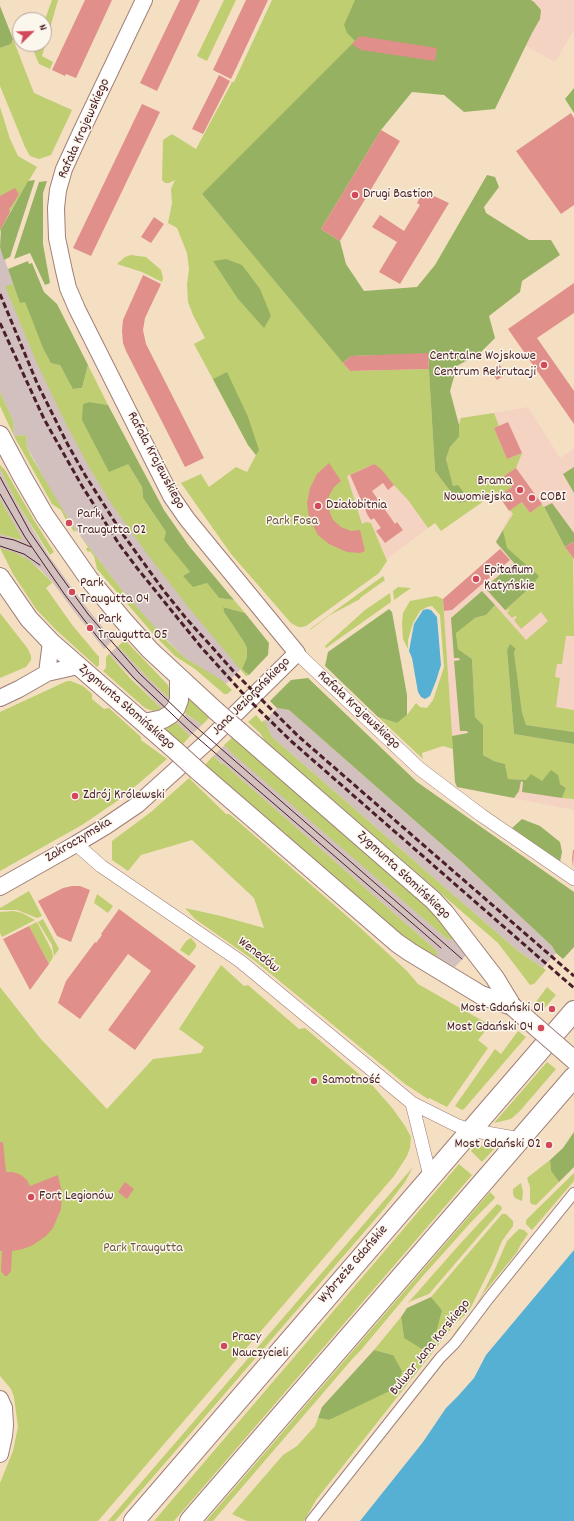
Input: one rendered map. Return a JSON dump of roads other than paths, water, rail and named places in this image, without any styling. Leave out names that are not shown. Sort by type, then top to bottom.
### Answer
[{"type":"main road","name":"Zygmunta Słomińskiego","points":[[0,435],[6,457],[45,516],[85,573],[140,639],[179,678],[216,711],[433,900],[449,918],[495,978],[512,1006]]},
{"type":"main road","name":"Zygmunta Słomińskiego","points":[[0,579],[29,619],[51,642],[397,943],[481,995],[512,1006]]},
{"type":"main road","points":[[144,723],[163,719],[172,714],[178,706],[180,695],[179,678]]},
{"type":"main road","points":[[512,1006],[574,1060]]},
{"type":"main road","name":"Wybrzeże Gdańskie","points":[[134,1521],[574,1010]]},
{"type":"main road","points":[[190,1521],[574,1077]]},
{"type":"street","name":"Rafała Krajewskiego","points":[[144,0],[64,169],[58,190],[56,208],[58,238],[68,288],[77,310],[171,496],[187,519],[297,653],[420,769],[481,815],[574,879]]},
{"type":"street","points":[[46,673],[51,642]]},
{"type":"street","name":"Jana Jeziorańskiego","points":[[208,741],[297,653]]},
{"type":"street","points":[[0,698],[46,673],[78,666]]},
{"type":"street","name":"Zakroczymska","points":[[0,887],[76,844],[137,805],[208,741]]},
{"type":"street","name":"Wenedów","points":[[76,844],[101,866],[240,961],[412,1104],[445,1121],[470,1130],[520,1139]]},
{"type":"street","points":[[412,1104],[430,1176]]},
{"type":"street","name":"Bulwar Jana Karskiego","points":[[311,1521],[440,1358],[455,1343],[489,1298],[574,1193]]},
{"type":"street","points":[[0,1399],[4,1408],[5,1425],[0,1454]]},
{"type":"water","points":[[423,610],[431,610],[437,617],[441,665],[430,696],[425,699],[421,697],[418,692],[412,658],[409,651],[414,624]]},
{"type":"water","points":[[574,1250],[574,1521],[360,1521],[423,1442],[446,1408],[474,1378],[486,1355]]},
{"type":"tram line","points":[[0,477],[30,532],[57,571],[88,614],[139,673],[187,719],[462,959]]},
{"type":"tram line","points":[[0,494],[25,537],[65,595],[99,639],[134,678],[192,733],[441,948]]},
{"type":"tram line","points":[[0,537],[14,540],[31,547]]},
{"type":"tram line","points":[[0,546],[24,554],[40,565]]},
{"type":"tram line","points":[[510,1008],[574,1064]]},
{"type":"railway","points":[[0,294],[37,383],[85,475],[122,533],[185,617],[236,674],[298,736],[574,976]]},
{"type":"railway","points":[[0,323],[44,419],[82,486],[119,544],[201,647],[248,699],[291,741],[574,988]]},
{"type":"place","name":"Drugi Bastion","points":[[355,195]]},
{"type":"place","name":"Centralne Wojskowe Centrum Rekrutacji","points":[[544,365]]},
{"type":"place","name":"Brama Nowomiejska","points":[[520,490]]},
{"type":"place","name":"COBI","points":[[532,498]]},
{"type":"place","name":"Działobitnia","points":[[318,506]]},
{"type":"place","name":"Park Traugutta 02","points":[[69,523]]},
{"type":"place","name":"Epitafium Katyńskie","points":[[476,579]]},
{"type":"place","name":"Park Traugutta 04","points":[[72,592]]},
{"type":"place","name":"Park Traugutta 05","points":[[90,628]]},
{"type":"place","name":"Zdrój Królewski","points":[[75,796]]},
{"type":"place","name":"Most Gdański 01","points":[[552,1009]]},
{"type":"place","name":"Most Gdański 04","points":[[541,1028]]},
{"type":"place","name":"Samotność","points":[[314,1081]]},
{"type":"place","name":"Most Gdański 02","points":[[549,1145]]},
{"type":"place","name":"Fort Legionów","points":[[31,1197]]},
{"type":"place","name":"Pracy Nauczycieli","points":[[224,1346]]},
{"type":"park label","name":"Park Fosa","points":[[292,522]]},
{"type":"park label","name":"Park Traugutta","points":[[143,1249]]}]
